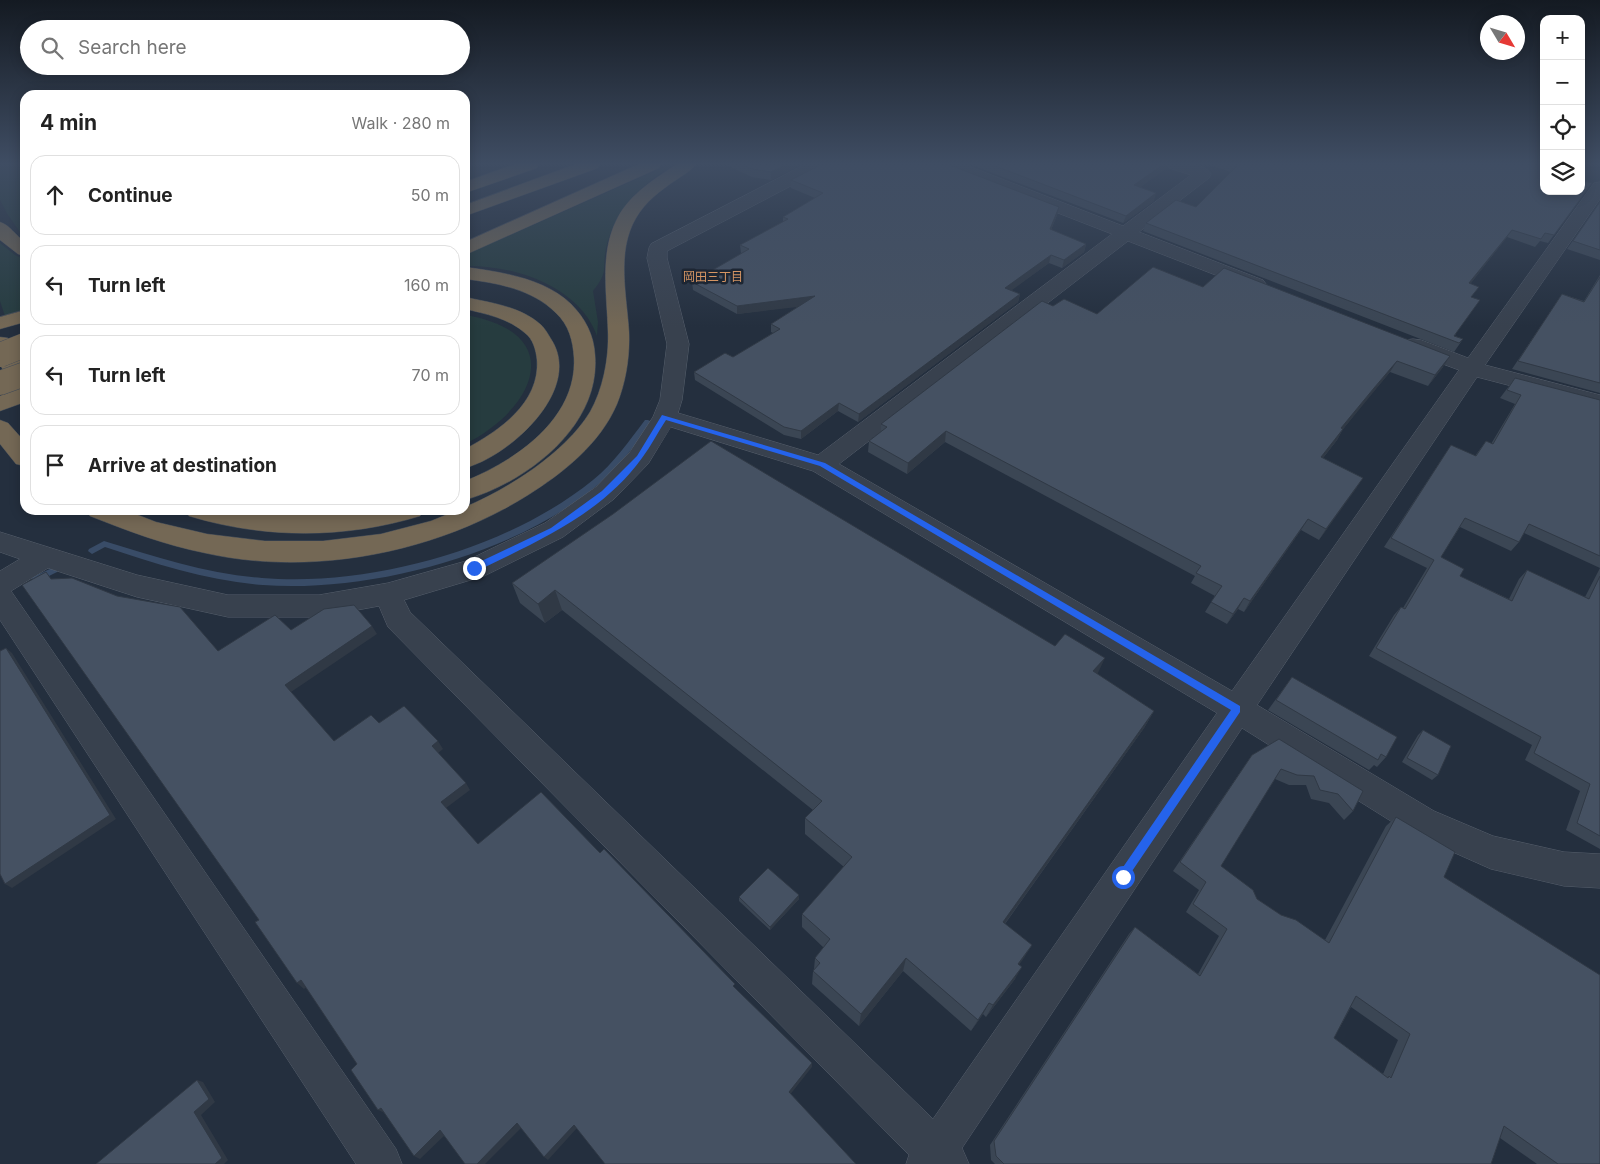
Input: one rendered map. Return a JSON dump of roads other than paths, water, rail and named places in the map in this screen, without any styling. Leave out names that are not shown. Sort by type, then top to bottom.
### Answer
[{"type":"highway","points":[[470,247],[533,218]]},
{"type":"highway","points":[[112,515],[139,526],[204,545],[263,552],[307,552],[340,550],[414,535],[455,522],[507,498],[554,466],[576,445],[605,406],[617,367],[618,328],[613,260],[621,229],[626,218]]},
{"type":"highway","points":[[0,228],[11,241],[20,247]]},
{"type":"highway","points":[[470,274],[513,281],[545,295],[560,306],[572,317],[580,332],[585,346],[585,363],[584,379],[579,394],[558,428],[541,445],[520,461],[470,489]]},
{"type":"highway","points":[[470,304],[502,310],[528,324],[544,341],[549,352],[550,364],[543,392],[524,419],[493,444],[470,457]]},
{"type":"highway","points":[[0,323],[20,318]]},
{"type":"highway","points":[[0,343],[20,383]]},
{"type":"highway","points":[[0,354],[20,347]]},
{"type":"highway","points":[[0,383],[20,376]]},
{"type":"highway","points":[[0,404],[20,395]]},
{"type":"highway","points":[[0,421],[20,414]]},
{"type":"highway","points":[[0,428],[20,452]]},
{"type":"highway","points":[[220,515],[241,520],[296,525],[362,520],[386,515]]},
{"type":"street","points":[[14,578],[138,586],[228,606],[319,606],[388,594],[474,568],[554,530],[605,493],[639,458],[665,417],[671,400],[678,344],[657,258],[658,248],[715,218]]},
{"type":"street","points":[[1088,218],[1271,290]]},
{"type":"street","points":[[822,465],[1145,218]]},
{"type":"street","points":[[388,594],[398,619],[937,1160],[1237,709],[1472,368],[1578,218]]},
{"type":"street","points":[[1399,339],[1472,368],[1600,402]]},
{"type":"street","points":[[665,417],[822,465],[1237,709],[1422,822],[1491,852],[1564,869],[1600,872]]},
{"type":"street","points":[[0,542],[14,578],[381,1164]]},
{"type":"street","points":[[1564,869],[1600,889]]},
{"type":"waterway","points":[[92,551],[104,544],[193,570],[261,582],[323,582],[364,578],[406,569],[449,558],[491,543],[530,525],[566,505],[596,482],[610,468],[648,422]]},
{"type":"waterway","points":[[36,579],[54,570]]},
{"type":"district","name":"岡田三丁目","points":[[713,276]]}]
